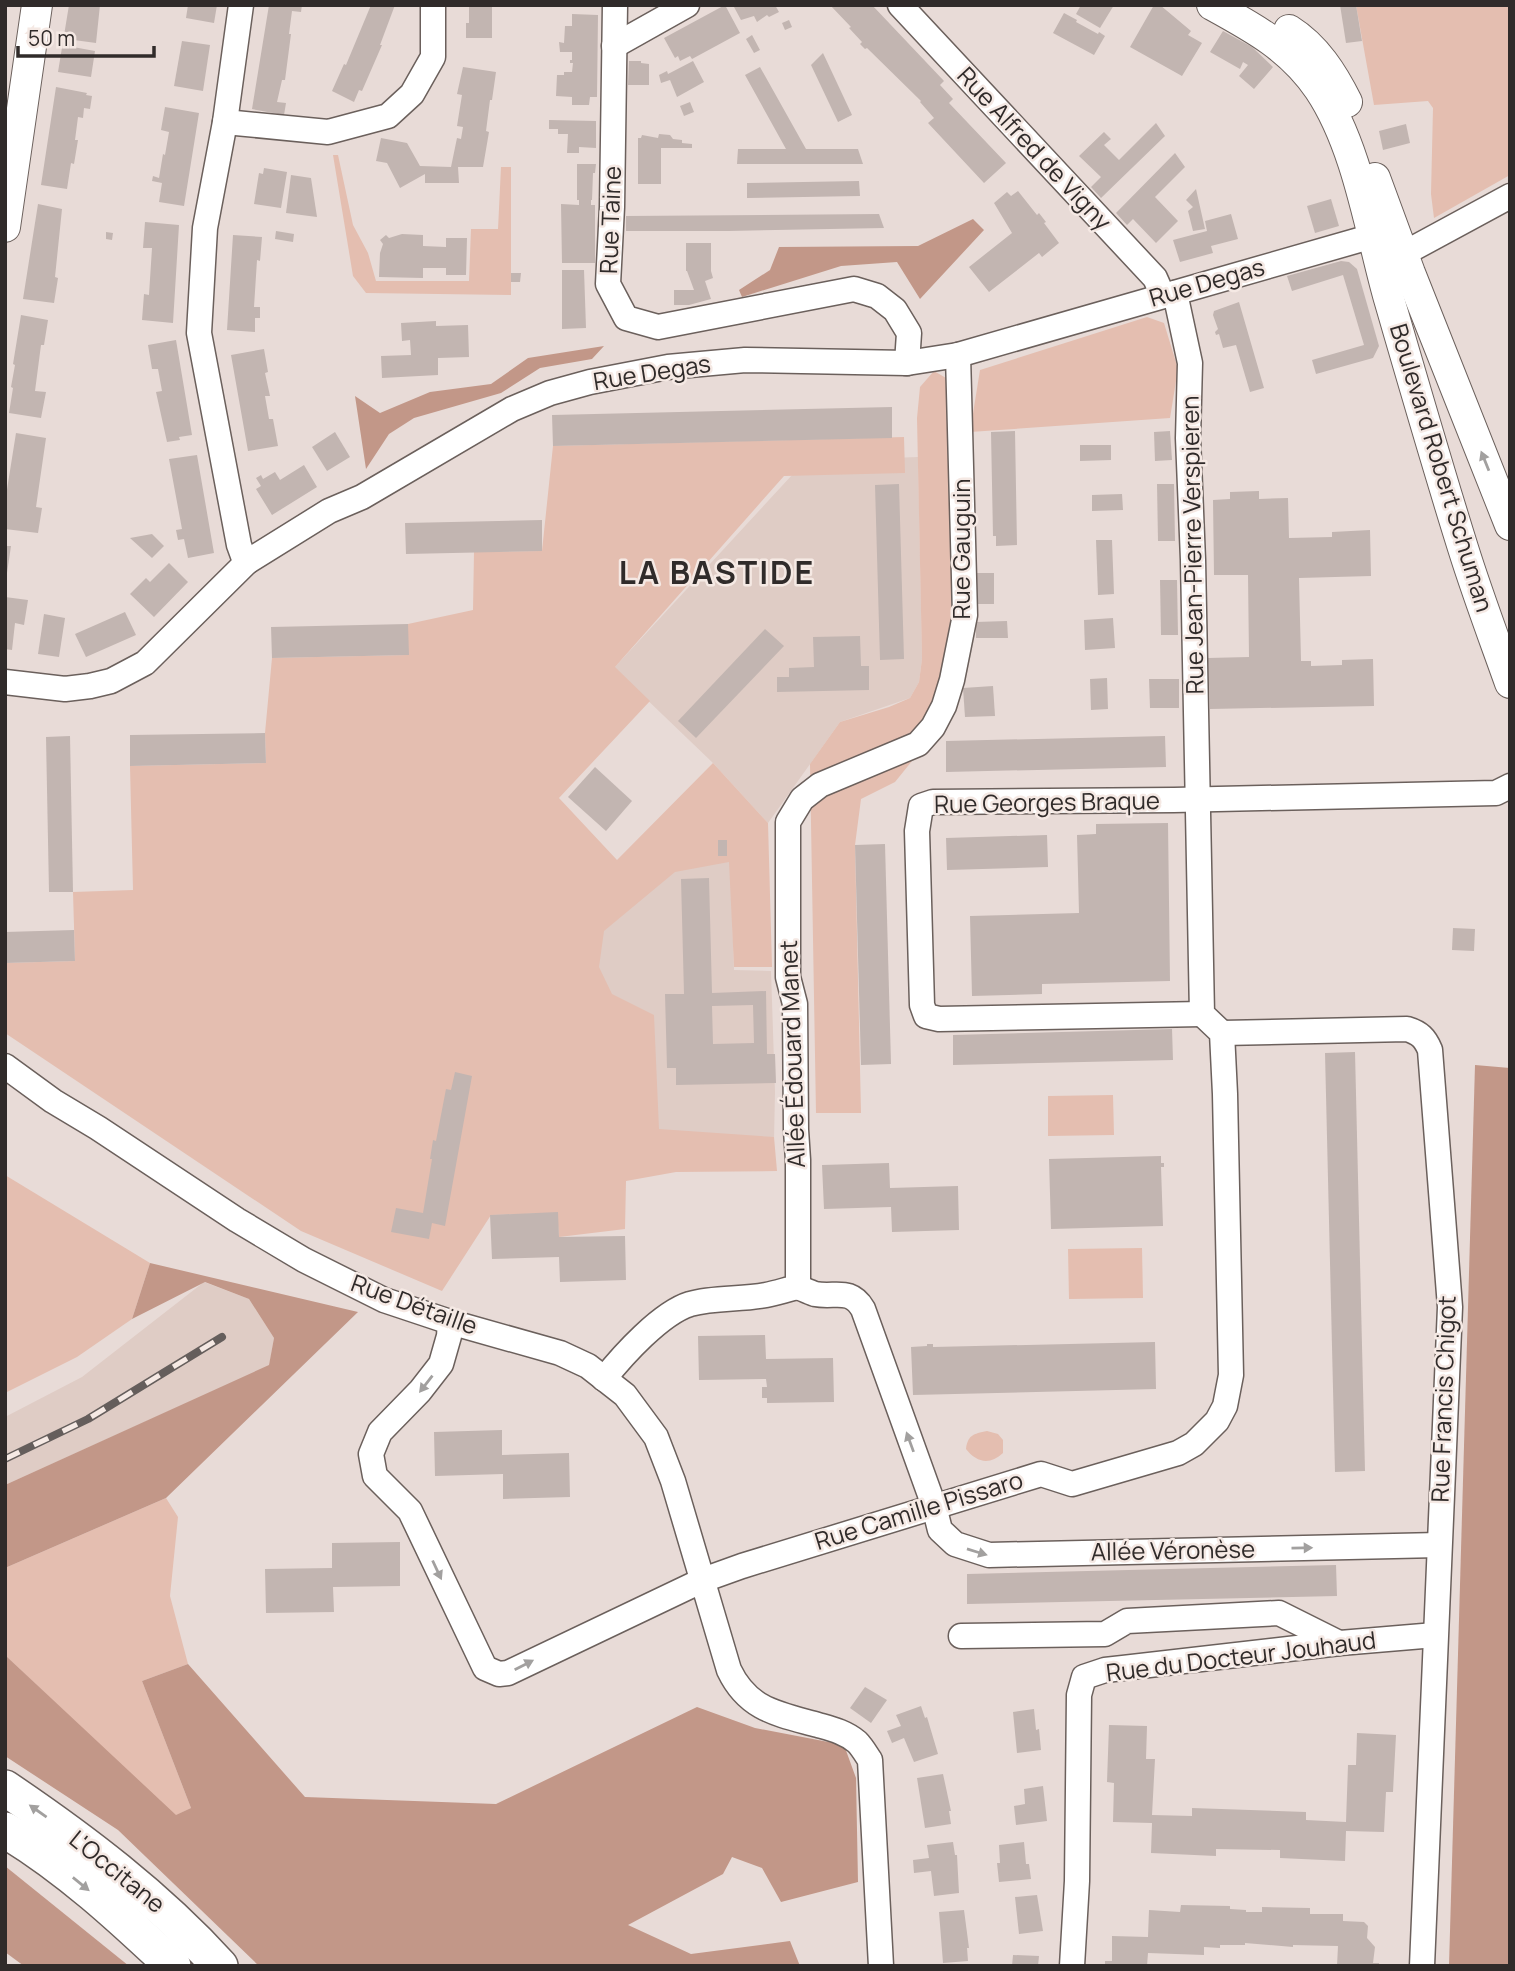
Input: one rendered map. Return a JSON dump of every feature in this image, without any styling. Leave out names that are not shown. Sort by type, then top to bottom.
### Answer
[{"type":"highway","name":"L'Occitane","points":[[5,1788],[122,1873],[194,1937],[220,1966]]},
{"type":"highway","name":"L'Occitane","points":[[5,1830],[77,1881],[127,1922],[173,1966]]},
{"type":"main road","points":[[5,227],[37,5]]},
{"type":"main road","points":[[1212,5],[1269,37],[1318,88],[1335,116],[1348,146],[1385,247]]},
{"type":"main road","name":"Boulevard Robert Schuman","points":[[1246,5],[1293,33],[1324,61],[1352,113],[1385,247],[1389,299],[1463,549],[1510,683]]},
{"type":"main road","name":"Boulevard Robert Schuman","points":[[1385,247],[1510,525]]},
{"type":"street","points":[[241,5],[225,122],[205,228],[199,333],[239,545],[247,562]]},
{"type":"street","points":[[225,122],[328,132],[388,116],[412,94],[433,57],[433,5]]},
{"type":"street","name":"Rue Taine","points":[[615,5],[608,284],[626,318],[658,327],[854,289],[877,296],[895,310],[909,333],[907,363]]},
{"type":"street","points":[[614,46],[687,5]]},
{"type":"street","name":"Rue Alfred de Vigny","points":[[900,5],[1169,294]]},
{"type":"street","name":"Rue Degas","points":[[5,682],[65,689],[111,681],[145,663],[247,562],[329,511],[362,496],[472,431],[550,393],[668,367],[745,360],[907,363],[958,355],[1169,294],[1385,247],[1510,196]]},
{"type":"street","name":"Rue Jean-Pierre Verspieren","points":[[1169,294],[1190,363],[1188,438],[1194,560],[1199,799]]},
{"type":"street","name":"Rue Gauguin","points":[[788,822],[802,799],[820,785],[918,744],[933,727],[944,706],[965,615],[958,355]]},
{"type":"street","points":[[1223,1033],[1202,1014],[1199,799],[1505,794]]},
{"type":"street","name":"Rue Georges Braque","points":[[1199,799],[933,802],[920,806],[917,831],[922,1005],[926,1016],[939,1019],[1202,1014]]},
{"type":"street","name":"Allée Édouard Manet","points":[[788,822],[789,977],[794,1004],[798,1160],[798,1287]]},
{"type":"street","name":"Rue Francis Chigot","points":[[1223,1033],[1407,1029],[1417,1032],[1425,1039],[1430,1051],[1450,1307],[1422,1966]]},
{"type":"street","name":"Rue Camille Pissaro","points":[[450,1322],[441,1364],[420,1391],[380,1432],[371,1454],[375,1476],[410,1511],[485,1668],[499,1674],[508,1673],[703,1580],[1041,1474],[1072,1484],[1178,1453],[1194,1444],[1217,1421],[1225,1406],[1231,1376],[1223,1033]]},
{"type":"street","name":"Rue Détaille","points":[[5,1066],[53,1101],[280,1247],[384,1300],[560,1353],[588,1366],[625,1395],[656,1437],[673,1481],[736,1686],[749,1699],[775,1713],[841,1731],[859,1744],[870,1760],[881,1966]]},
{"type":"street","points":[[604,1379],[661,1319],[687,1305],[706,1300],[766,1296],[798,1287],[815,1294],[847,1295],[859,1301],[863,1309],[934,1506]]},
{"type":"street","name":"Allée Véronèse","points":[[934,1506],[940,1530],[955,1544],[989,1555],[1439,1545]]},
{"type":"street","points":[[961,1636],[1105,1634],[1127,1621],[1279,1613],[1339,1643]]},
{"type":"street","name":"Rue du Docteur Jouhaud","points":[[1072,1966],[1077,1881],[1079,1695],[1084,1677],[1105,1670],[1339,1643],[1435,1635]]},
{"type":"shaded area","points":[[1356,5],[1510,5],[1510,175],[1434,218],[1431,194],[1433,108],[1428,101],[1374,105]]},
{"type":"shaded area","points":[[333,155],[338,155],[353,225],[368,253],[376,281],[469,281],[471,229],[498,229],[501,167],[511,167],[511,295],[366,293],[353,276]]},
{"type":"shaded area","points":[[973,219],[984,230],[920,299],[897,262],[841,266],[742,297],[739,290],[770,270],[779,247],[918,246]]},
{"type":"shaded area","points":[[1147,317],[1164,323],[1178,369],[1170,418],[970,432],[980,370]]},
{"type":"shaded area","points":[[604,346],[592,359],[540,368],[501,393],[414,418],[389,434],[366,469],[355,396],[380,413],[430,392],[491,384],[528,358]]},
{"type":"shaded area","points":[[934,371],[946,378],[953,601],[948,665],[930,721],[912,761],[895,782],[861,799],[855,845],[861,1113],[816,1113],[810,764],[840,722],[910,698],[919,682],[922,659],[917,418],[920,387]]},
{"type":"shaded area","points":[[904,437],[905,473],[784,476],[615,667],[650,701],[559,798],[617,860],[713,763],[768,823],[772,967],[734,967],[729,862],[675,872],[604,931],[599,967],[612,994],[654,1015],[659,1129],[774,1137],[777,1171],[676,1172],[626,1181],[625,1229],[559,1237],[557,1213],[491,1215],[442,1291],[301,1231],[5,1033],[5,963],[75,961],[73,892],[133,890],[130,766],[266,763],[265,733],[272,658],[408,655],[408,624],[473,610],[474,552],[542,551],[553,446]]},
{"type":"shaded area","points":[[918,457],[922,659],[919,682],[910,698],[840,722],[768,823],[713,763],[614,668],[805,461]]},
{"type":"shaded area","points":[[729,829],[734,970],[771,971],[774,1140],[596,1142],[587,928]]},
{"type":"shaded area","points":[[1475,1065],[1510,1068],[1510,1966],[1449,1966]]},
{"type":"shaded area","points":[[1113,1095],[1114,1135],[1048,1136],[1048,1096]]},
{"type":"shaded area","points":[[5,1175],[150,1263],[132,1319],[77,1357],[5,1393]]},
{"type":"shaded area","points":[[1142,1248],[1143,1298],[1069,1299],[1068,1249]]},
{"type":"shaded area","points":[[150,1263],[358,1312],[166,1498],[5,1568],[5,1485],[269,1365],[274,1338],[249,1299],[205,1282],[132,1319]]},
{"type":"shaded area","points":[[204,1282],[249,1299],[274,1338],[269,1366],[5,1485],[5,1417],[82,1377]]},
{"type":"shaded area","points":[[987,1431],[998,1434],[1003,1440],[1003,1453],[984,1461],[966,1449],[972,1436]]},
{"type":"shaded area","points":[[166,1498],[178,1517],[170,1596],[188,1664],[142,1681],[191,1808],[175,1816],[5,1655],[5,1568]]},
{"type":"shaded area","points":[[5,1655],[176,1815],[191,1808],[142,1681],[188,1664],[305,1797],[496,1804],[697,1707],[755,1728],[844,1745],[856,1778],[858,1882],[781,1902],[762,1868],[732,1857],[723,1874],[628,1925],[691,1954],[790,1941],[800,1966],[259,1966],[118,1830],[5,1756]]},
{"type":"shaded area","points":[[5,1866],[129,1966],[24,1966],[5,1952]]},
{"type":"building","points":[[69,5],[100,5],[96,43],[74,40],[73,47],[95,51],[91,77],[58,72]]},
{"type":"building","points":[[188,5],[217,5],[214,23],[186,18]]},
{"type":"building","points":[[269,5],[302,5],[301,12],[292,11],[285,80],[282,80],[277,102],[286,103],[284,115],[252,109]]},
{"type":"building","points":[[371,5],[395,5],[382,45],[362,91],[359,90],[354,102],[332,91]]},
{"type":"building","points":[[469,5],[492,5],[492,38],[466,38]]},
{"type":"building","points":[[725,5],[740,33],[692,59],[690,56],[680,61],[678,56],[675,58],[664,38]]},
{"type":"building","points":[[775,5],[779,12],[769,17],[767,15],[757,22],[754,16],[741,20],[734,7]]},
{"type":"building","points":[[830,5],[872,5],[944,81],[940,85],[953,99],[949,103],[1006,163],[984,183],[928,123],[934,118],[921,101],[860,44],[862,42],[849,28],[851,27]]},
{"type":"building","points":[[1081,5],[1114,5],[1100,28],[1076,14]]},
{"type":"building","points":[[1154,5],[1160,5],[1191,31],[1188,35],[1202,43],[1182,76],[1130,47]]},
{"type":"building","points":[[1340,5],[1356,5],[1362,41],[1346,43]]},
{"type":"building","points":[[1064,13],[1105,36],[1094,55],[1053,33]]},
{"type":"building","points":[[572,14],[598,15],[597,97],[590,97],[589,105],[572,105],[572,97],[556,96],[557,75],[572,72],[572,52],[560,52],[559,42],[564,43],[565,26],[572,26]]},
{"type":"building","points":[[789,20],[792,27],[785,30],[782,23]]},
{"type":"building","points":[[1223,31],[1252,47],[1273,67],[1254,89],[1239,76],[1248,65],[1243,62],[1240,69],[1210,52]]},
{"type":"building","points":[[752,35],[760,50],[754,53],[746,39]]},
{"type":"building","points":[[182,41],[210,45],[203,91],[174,86]]},
{"type":"building","points":[[823,53],[852,115],[838,122],[811,65]]},
{"type":"building","points":[[629,61],[649,64],[649,85],[628,85]]},
{"type":"building","points":[[693,61],[704,82],[677,97],[670,80],[661,83],[659,75],[667,71],[668,74]]},
{"type":"building","points":[[463,67],[496,72],[490,100],[486,131],[489,132],[483,167],[458,167],[459,183],[425,183],[425,174],[400,188],[387,163],[376,161],[381,138],[407,143],[420,166],[451,167],[457,138],[461,139],[463,127],[457,126],[462,95],[457,94]]},
{"type":"building","points":[[760,67],[806,149],[858,149],[863,164],[737,164],[738,149],[786,149],[745,75]]},
{"type":"building","points":[[56,87],[92,96],[90,109],[84,108],[83,118],[78,117],[75,140],[78,140],[67,189],[41,185]]},
{"type":"building","points":[[690,102],[694,112],[684,116],[680,106]]},
{"type":"building","points":[[165,107],[199,113],[184,206],[159,202],[162,183],[152,181],[153,176],[159,178],[163,154],[165,155],[169,132],[161,130]]},
{"type":"building","points":[[549,120],[596,121],[596,148],[579,147],[579,153],[567,153],[568,134],[558,134],[558,129],[549,129]]},
{"type":"building","points":[[1156,123],[1165,136],[1101,198],[1091,187],[1101,177],[1079,156],[1104,132],[1111,139],[1104,145],[1119,160]]},
{"type":"building","points":[[1406,124],[1410,143],[1383,150],[1379,131]]},
{"type":"building","points":[[659,134],[670,135],[673,139],[682,140],[682,143],[692,144],[692,148],[661,148],[661,184],[638,184],[638,138],[642,135],[658,138]]},
{"type":"building","points":[[1175,153],[1185,167],[1155,197],[1178,221],[1156,243],[1133,219],[1127,225],[1116,213]]},
{"type":"building","points":[[577,164],[596,164],[591,200],[591,205],[595,205],[595,263],[562,263],[561,204],[579,205]]},
{"type":"building","points":[[264,168],[287,172],[281,208],[254,204],[259,173],[263,174]]},
{"type":"building","points":[[291,175],[311,178],[317,217],[286,213]]},
{"type":"building","points":[[859,181],[860,196],[747,198],[747,183]]},
{"type":"building","points":[[1196,189],[1205,229],[1193,231],[1188,211],[1193,207],[1186,200]]},
{"type":"building","points":[[1018,191],[1037,215],[1039,213],[1059,243],[1042,257],[1039,253],[989,292],[969,267],[1012,233],[994,203],[1007,192],[1011,196]]},
{"type":"building","points":[[1331,199],[1339,226],[1315,233],[1307,206]]},
{"type":"building","points":[[38,204],[62,209],[54,303],[23,299]]},
{"type":"building","points":[[879,214],[884,228],[626,231],[626,216]]},
{"type":"building","points":[[1231,214],[1238,239],[1211,246],[1213,253],[1180,262],[1173,240],[1207,231],[1205,221]]},
{"type":"building","points":[[145,222],[179,225],[173,323],[142,320],[144,294],[149,295],[152,248],[143,248]]},
{"type":"building","points":[[276,231],[294,234],[293,242],[275,239]]},
{"type":"building","points":[[106,232],[113,233],[112,240],[106,239]]},
{"type":"building","points":[[402,234],[423,235],[423,246],[446,247],[446,238],[467,238],[466,275],[446,275],[446,268],[423,268],[423,278],[379,277],[383,244],[380,240],[386,235],[389,238]]},
{"type":"building","points":[[233,235],[262,237],[260,261],[257,260],[254,307],[260,307],[260,318],[255,318],[255,332],[227,330]]},
{"type":"building","points":[[686,243],[711,243],[713,278],[705,281],[711,299],[689,305],[674,305],[674,290],[694,290],[686,271]]},
{"type":"building","points":[[1341,261],[1349,262],[1357,269],[1379,346],[1373,358],[1316,374],[1312,360],[1364,345],[1343,275],[1292,291],[1287,276]]},
{"type":"building","points":[[562,270],[584,270],[586,328],[562,329]]},
{"type":"building","points":[[511,273],[521,273],[520,282],[511,282]]},
{"type":"building","points":[[1239,302],[1264,388],[1250,392],[1236,345],[1223,348],[1219,334],[1216,335],[1215,332],[1218,329],[1214,311]]},
{"type":"building","points":[[21,315],[48,320],[44,345],[41,345],[35,391],[46,392],[41,418],[9,413]]},
{"type":"building","points":[[436,321],[436,326],[468,325],[469,357],[438,358],[438,375],[382,378],[381,356],[411,355],[410,340],[402,341],[401,323]]},
{"type":"building","points":[[176,340],[192,435],[167,442],[156,392],[162,391],[158,369],[152,369],[148,345]]},
{"type":"building","points":[[264,349],[270,396],[265,396],[278,446],[248,451],[231,355]]},
{"type":"building","points":[[892,407],[892,438],[553,446],[552,415]]},
{"type":"building","points":[[1015,431],[1017,545],[996,546],[996,536],[993,536],[991,432]]},
{"type":"building","points":[[1170,431],[1172,460],[1155,461],[1154,432]]},
{"type":"building","points":[[335,432],[350,457],[327,471],[312,447]]},
{"type":"building","points":[[16,433],[46,438],[36,507],[42,508],[38,533],[5,529],[5,502]]},
{"type":"building","points":[[1080,445],[1111,445],[1111,460],[1080,461]]},
{"type":"building","points":[[197,455],[214,553],[188,558],[184,539],[178,540],[176,530],[182,529],[169,459]]},
{"type":"building","points":[[304,465],[317,487],[272,515],[256,489],[261,486],[256,478],[261,475],[263,479],[275,472],[280,480]]},
{"type":"building","points":[[899,484],[904,659],[880,660],[875,485]]},
{"type":"building","points":[[1157,484],[1174,484],[1175,541],[1158,541]]},
{"type":"building","points":[[1259,491],[1259,499],[1288,498],[1289,538],[1332,537],[1332,532],[1370,530],[1371,576],[1299,578],[1301,661],[1311,661],[1311,666],[1342,665],[1342,660],[1373,659],[1374,706],[1210,709],[1208,658],[1249,657],[1248,575],[1214,575],[1213,500],[1230,499],[1230,492]]},
{"type":"building","points":[[1122,494],[1123,510],[1092,511],[1092,495]]},
{"type":"building","points":[[542,520],[542,551],[406,554],[405,523]]},
{"type":"building","points":[[152,534],[164,546],[152,558],[130,538]]},
{"type":"building","points":[[1096,540],[1112,540],[1114,594],[1098,595]]},
{"type":"building","points":[[5,546],[11,546],[7,573],[5,573]]},
{"type":"building","points":[[169,563],[188,582],[154,617],[130,594],[146,578],[150,582]]},
{"type":"building","points":[[976,573],[994,573],[994,604],[977,604]]},
{"type":"building","points":[[1160,580],[1177,580],[1178,635],[1161,635]]},
{"type":"building","points":[[5,597],[28,600],[24,625],[15,623],[12,650],[5,649]]},
{"type":"building","points":[[125,612],[136,635],[86,657],[75,634]]},
{"type":"building","points":[[44,614],[65,618],[59,657],[38,654]]},
{"type":"building","points":[[1113,618],[1115,648],[1085,650],[1084,620]]},
{"type":"building","points":[[1007,621],[1008,638],[976,638],[976,622]]},
{"type":"building","points":[[408,624],[409,655],[272,658],[271,627]]},
{"type":"building","points":[[765,629],[784,646],[696,738],[678,721]]},
{"type":"building","points":[[860,636],[861,666],[869,666],[869,690],[777,692],[777,677],[789,677],[789,668],[814,667],[813,637]]},
{"type":"building","points":[[1107,678],[1108,709],[1091,710],[1090,679]]},
{"type":"building","points":[[1149,679],[1179,679],[1179,708],[1150,708]]},
{"type":"building","points":[[993,686],[995,716],[965,717],[963,688]]},
{"type":"building","points":[[265,733],[266,763],[130,766],[130,735]]},
{"type":"building","points":[[70,736],[73,892],[49,892],[46,737]]},
{"type":"building","points":[[1165,736],[1166,767],[946,772],[946,741]]},
{"type":"building","points":[[595,767],[632,801],[606,831],[568,797]]},
{"type":"building","points":[[1168,823],[1170,981],[1042,984],[1042,994],[972,996],[970,916],[1079,913],[1077,835],[1096,834],[1096,824]]},
{"type":"building","points":[[1047,835],[1048,867],[947,870],[946,838]]},
{"type":"building","points":[[718,840],[727,840],[727,856],[718,856]]},
{"type":"building","points":[[885,844],[891,1064],[861,1065],[855,845]]},
{"type":"building","points":[[709,878],[712,993],[766,991],[767,1054],[775,1054],[776,1083],[676,1085],[676,1068],[667,1068],[665,994],[684,994],[681,879]],"holes":[[[753,1005],[754,1043],[713,1044],[712,1006]]]},
{"type":"building","points":[[1453,928],[1475,929],[1474,951],[1452,950]]},
{"type":"building","points":[[74,930],[75,961],[5,963],[5,932]]},
{"type":"building","points":[[1172,1029],[1173,1060],[953,1065],[953,1035]]},
{"type":"building","points":[[1355,1052],[1365,1471],[1335,1472],[1325,1053]]},
{"type":"building","points":[[455,1072],[472,1076],[445,1226],[432,1223],[429,1239],[391,1232],[396,1208],[423,1213],[433,1140],[436,1141],[446,1089],[451,1090]]},
{"type":"building","points":[[1161,1156],[1161,1163],[1164,1163],[1164,1167],[1161,1167],[1163,1226],[1051,1229],[1049,1159]]},
{"type":"building","points":[[889,1163],[890,1188],[958,1186],[959,1230],[892,1232],[891,1207],[824,1209],[822,1165]]},
{"type":"building","points":[[558,1212],[559,1237],[625,1236],[626,1280],[560,1282],[559,1257],[492,1259],[490,1215]]},
{"type":"building","points":[[765,1335],[766,1359],[833,1358],[834,1402],[767,1403],[767,1398],[762,1398],[762,1387],[767,1387],[766,1379],[699,1380],[698,1336]]},
{"type":"building","points":[[1155,1342],[1156,1389],[913,1395],[911,1347],[927,1344],[933,1344],[933,1347]]},
{"type":"building","points":[[502,1430],[502,1455],[569,1453],[570,1497],[503,1499],[503,1474],[435,1476],[434,1432]]},
{"type":"building","points":[[400,1542],[400,1586],[333,1587],[334,1612],[266,1613],[265,1569],[332,1568],[332,1543]]},
{"type":"building","points":[[1336,1565],[1337,1596],[967,1604],[967,1574]]},
{"type":"building","points":[[865,1687],[887,1700],[871,1723],[850,1708]]},
{"type":"building","points":[[921,1706],[938,1754],[914,1762],[904,1738],[892,1743],[887,1731],[901,1726],[896,1715]]},
{"type":"building","points":[[1034,1709],[1041,1750],[1017,1753],[1013,1712]]},
{"type":"building","points":[[1109,1725],[1147,1726],[1146,1759],[1155,1759],[1152,1815],[1192,1816],[1192,1808],[1306,1812],[1306,1820],[1346,1822],[1348,1765],[1356,1765],[1357,1733],[1396,1735],[1393,1792],[1386,1792],[1384,1832],[1346,1831],[1345,1861],[1280,1858],[1280,1850],[1216,1849],[1216,1856],[1151,1853],[1152,1823],[1113,1822],[1114,1783],[1107,1782]]},
{"type":"building","points":[[943,1774],[951,1824],[925,1828],[917,1778]]},
{"type":"building","points":[[1043,1786],[1047,1821],[1016,1825],[1014,1806],[1025,1804],[1024,1789]]},
{"type":"building","points":[[953,1842],[957,1855],[959,1893],[934,1896],[931,1871],[914,1873],[913,1860],[929,1858],[927,1845]]},
{"type":"building","points":[[1024,1842],[1026,1864],[1029,1864],[1031,1879],[999,1882],[999,1845]]},
{"type":"building","points":[[1037,1895],[1043,1931],[1019,1934],[1015,1897]]},
{"type":"building","points":[[1181,1905],[1230,1906],[1230,1909],[1246,1912],[1262,1912],[1262,1907],[1310,1908],[1310,1914],[1343,1914],[1343,1921],[1364,1922],[1368,1926],[1367,1938],[1375,1947],[1373,1963],[1379,1963],[1379,1966],[1337,1966],[1338,1946],[1293,1947],[1245,1943],[1220,1945],[1220,1948],[1204,1947],[1204,1955],[1148,1953],[1147,1966],[1105,1966],[1105,1961],[1112,1961],[1112,1936],[1148,1937],[1149,1910],[1180,1912]]},
{"type":"building","points":[[964,1910],[968,1961],[943,1963],[939,1912]]},
{"type":"building","points":[[1013,1955],[1039,1956],[1038,1966],[1012,1966]]},
{"type":"railway","points":[[5,1459],[88,1419],[222,1337]]},
{"type":"district","name":"LA BASTIDE","points":[[717,573]]}]
